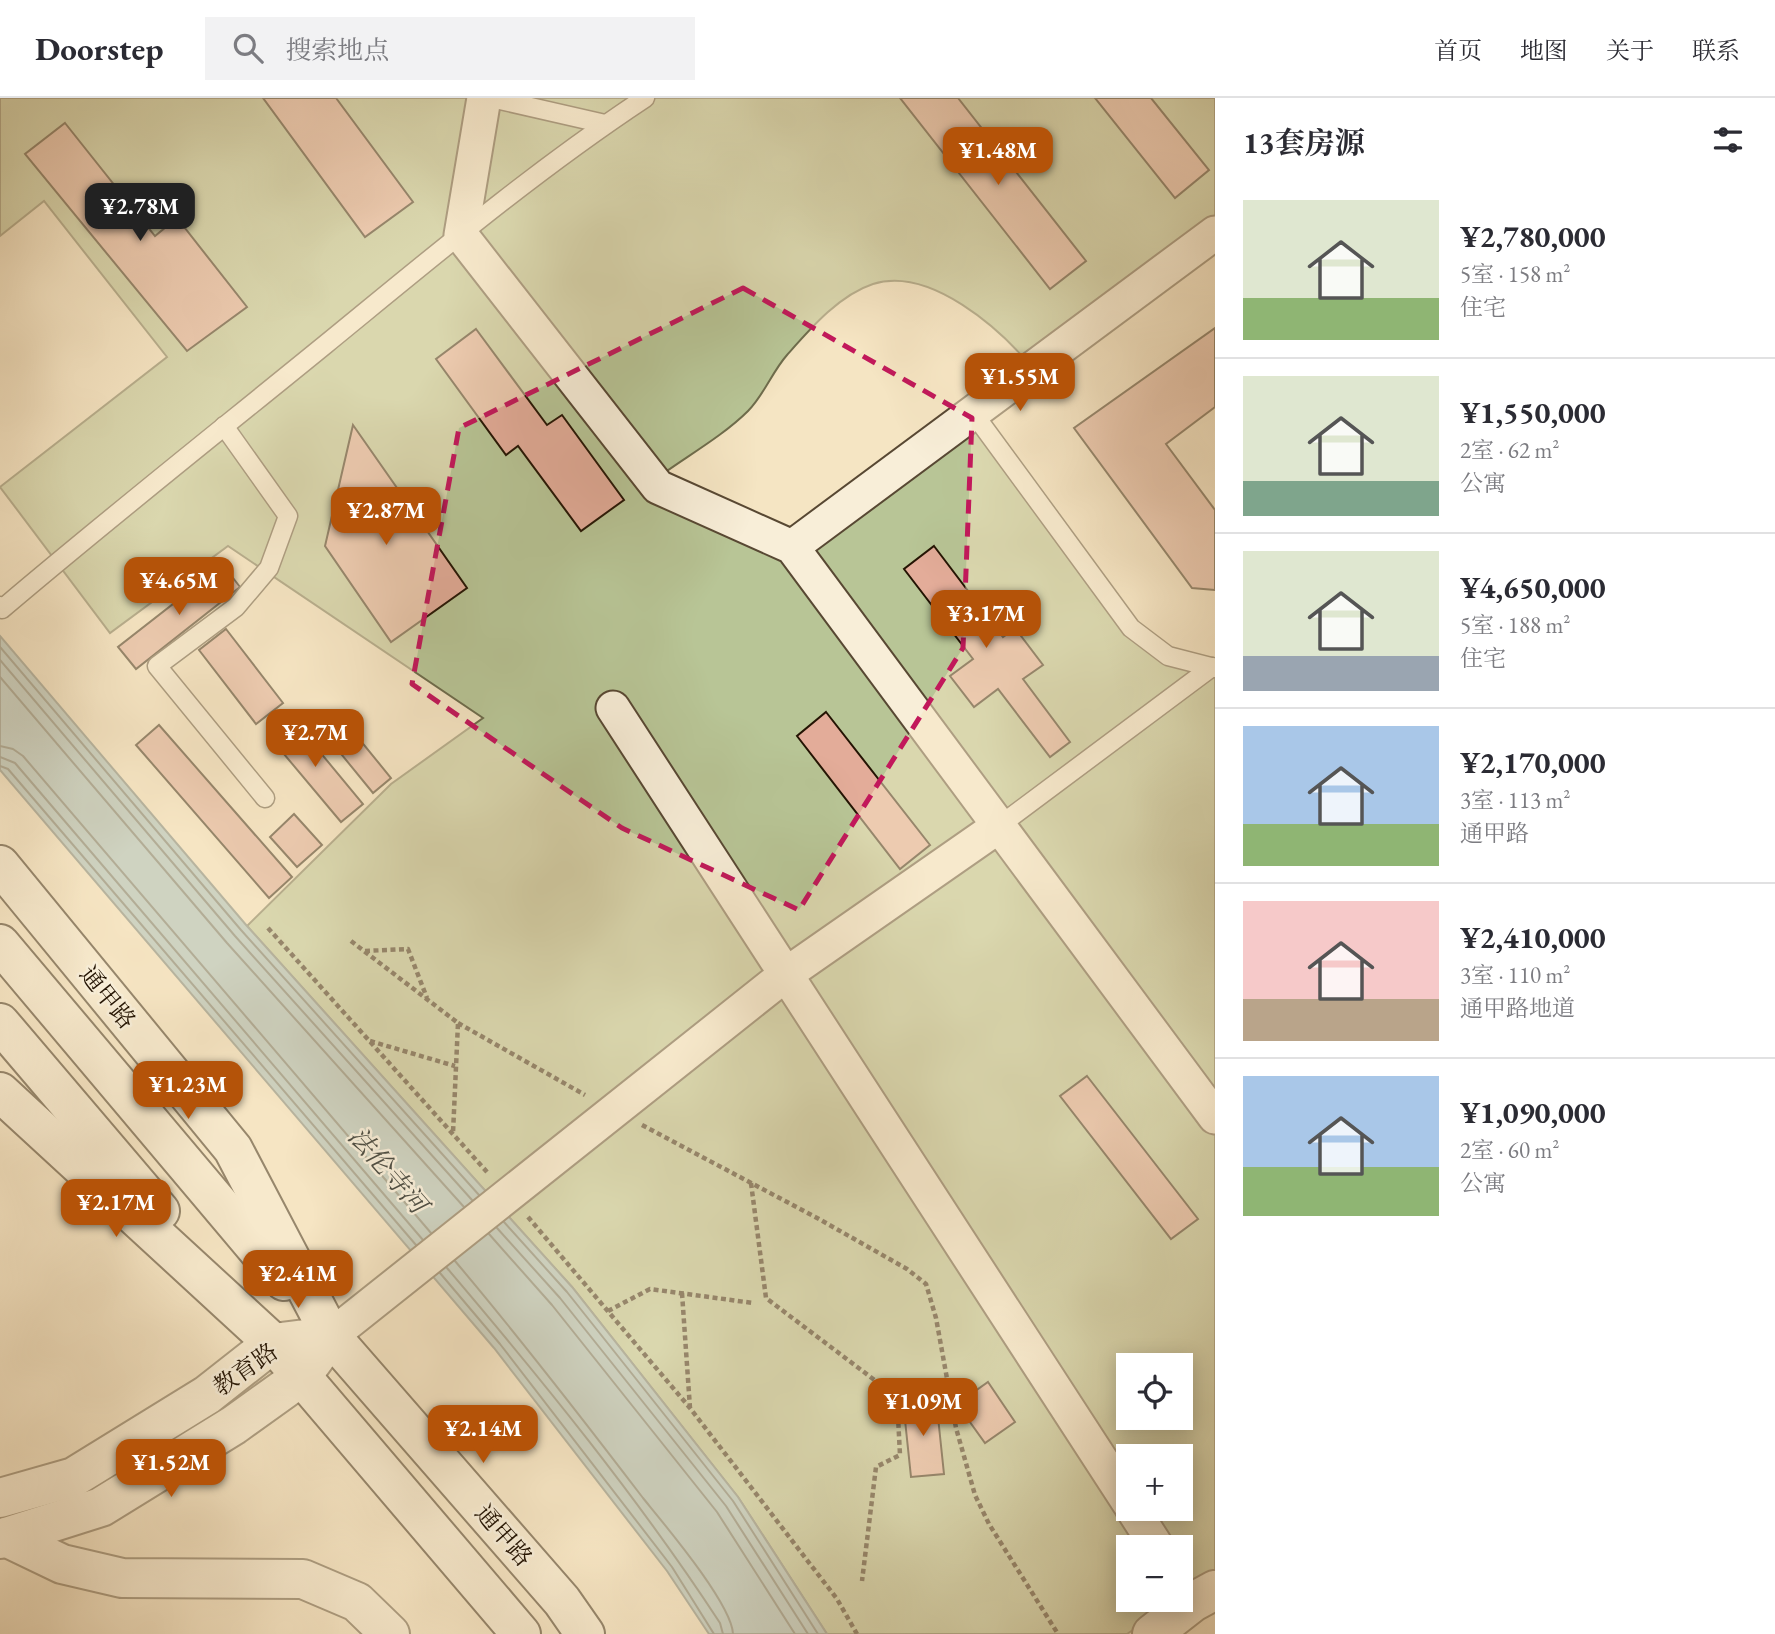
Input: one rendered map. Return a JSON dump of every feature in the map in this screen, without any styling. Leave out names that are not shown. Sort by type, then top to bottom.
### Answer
[{"type":"main road","name":"通甲路","points":[[0,865],[233,1149],[331,1336],[562,1601],[585,1634]]},
{"type":"main road","points":[[0,944],[331,1336]]},
{"type":"main road","points":[[0,1023],[273,1343]]},
{"type":"main road","name":"通甲路","points":[[0,1092],[273,1343],[521,1634]]},
{"type":"main road","name":"教育路","points":[[0,1498],[74,1477],[207,1395],[273,1343],[331,1336]]},
{"type":"main road","name":"教育路","points":[[3,1538],[101,1507],[234,1424],[301,1377],[331,1336]]},
{"type":"main road","points":[[3,1538],[62,1564],[121,1578],[303,1579],[357,1602],[390,1634]]},
{"type":"main road","points":[[1152,1634],[1196,1592]]},
{"type":"street","points":[[484,98],[461,235],[658,487],[792,547],[1215,1117]]},
{"type":"street","points":[[792,547],[1215,233]]},
{"type":"street","points":[[613,708],[1116,1483]]},
{"type":"street","points":[[331,1336],[785,975],[999,827]]},
{"type":"lane","points":[[491,98],[606,124]]},
{"type":"lane","points":[[0,606],[2,609],[461,235],[606,124],[645,98]]},
{"type":"lane","points":[[974,414],[1131,628],[1168,656],[1214,668]]},
{"type":"lane","points":[[224,426],[288,516],[269,568],[236,607],[157,666],[265,798]]},
{"type":"lane","points":[[999,827],[1214,668]]},
{"type":"path","points":[[268,928],[489,1174]]},
{"type":"path","points":[[351,941],[458,1023],[597,1101]]},
{"type":"path","points":[[364,951],[408,949],[428,1000]]},
{"type":"path","points":[[453,1134],[458,1023]]},
{"type":"path","points":[[369,1041],[455,1066]]},
{"type":"path","points":[[633,1120],[907,1269],[926,1284],[936,1318],[956,1428],[975,1495],[989,1524],[1058,1634]]},
{"type":"path","points":[[751,1182],[766,1298],[897,1397],[900,1455],[876,1467],[862,1581]]},
{"type":"path","points":[[526,1214],[690,1408],[837,1599],[857,1634]]},
{"type":"path","points":[[608,1311],[650,1289],[753,1303]]},
{"type":"path","points":[[682,1293],[690,1408]]},
{"type":"highlighted area","points":[[743,288],[972,418],[963,648],[799,910],[622,828],[412,684],[459,428]]},
{"type":"green space","points":[[0,98],[1215,98],[1215,233],[1034,370],[984,320],[940,292],[918,284],[895,281],[873,284],[848,296],[815,324],[787,355],[754,405],[738,421],[653,481],[792,547],[974,414],[1131,628],[1168,656],[1215,668],[1215,1574],[1193,1588],[1193,1535],[1116,1535],[1116,1612],[1159,1612],[1127,1634],[827,1634],[738,1497],[572,1287],[247,926],[391,784],[483,718],[228,546],[110,633],[0,487],[167,357],[44,201],[0,236]]},
{"type":"water","name":"法伦寺河","points":[[0,636],[247,926],[572,1287],[738,1497],[827,1634],[709,1634],[667,1571],[494,1348],[0,770]]},
{"type":"building","points":[[263,98],[336,98],[413,202],[365,237]]},
{"type":"building","points":[[900,98],[958,98],[1086,261],[1050,289]]},
{"type":"building","points":[[1095,98],[1151,98],[1209,170],[1175,198]]},
{"type":"building","points":[[65,123],[155,236],[177,218],[247,307],[187,351],[25,154]]},
{"type":"building","points":[[1215,328],[1215,407],[1166,444],[1215,510],[1215,590],[1192,588],[1074,428]]},
{"type":"building","points":[[476,329],[547,425],[562,415],[624,500],[581,531],[518,446],[506,455],[436,359]]},
{"type":"building","points":[[353,425],[467,588],[391,642],[325,546]]},
{"type":"building","points":[[934,546],[1003,637],[1015,628],[1043,665],[1023,679],[1070,742],[1050,757],[998,689],[974,707],[950,676],[973,659],[904,569]]},
{"type":"building","points":[[223,565],[240,587],[136,669],[118,647]]},
{"type":"building","points":[[226,629],[283,703],[256,724],[199,650]]},
{"type":"building","points":[[826,712],[930,845],[900,869],[797,736]]},
{"type":"building","points":[[290,716],[363,804],[341,822],[268,735]]},
{"type":"building","points":[[342,718],[391,778],[373,793],[324,733]]},
{"type":"building","points":[[159,725],[292,877],[269,898],[136,745]]},
{"type":"building","points":[[294,814],[322,845],[297,867],[270,837]]},
{"type":"building","points":[[1087,1076],[1198,1219],[1171,1239],[1060,1096]]},
{"type":"building","points":[[988,1382],[1015,1422],[985,1443],[957,1404]]},
{"type":"building","points":[[936,1398],[944,1474],[911,1477],[903,1401]]}]
